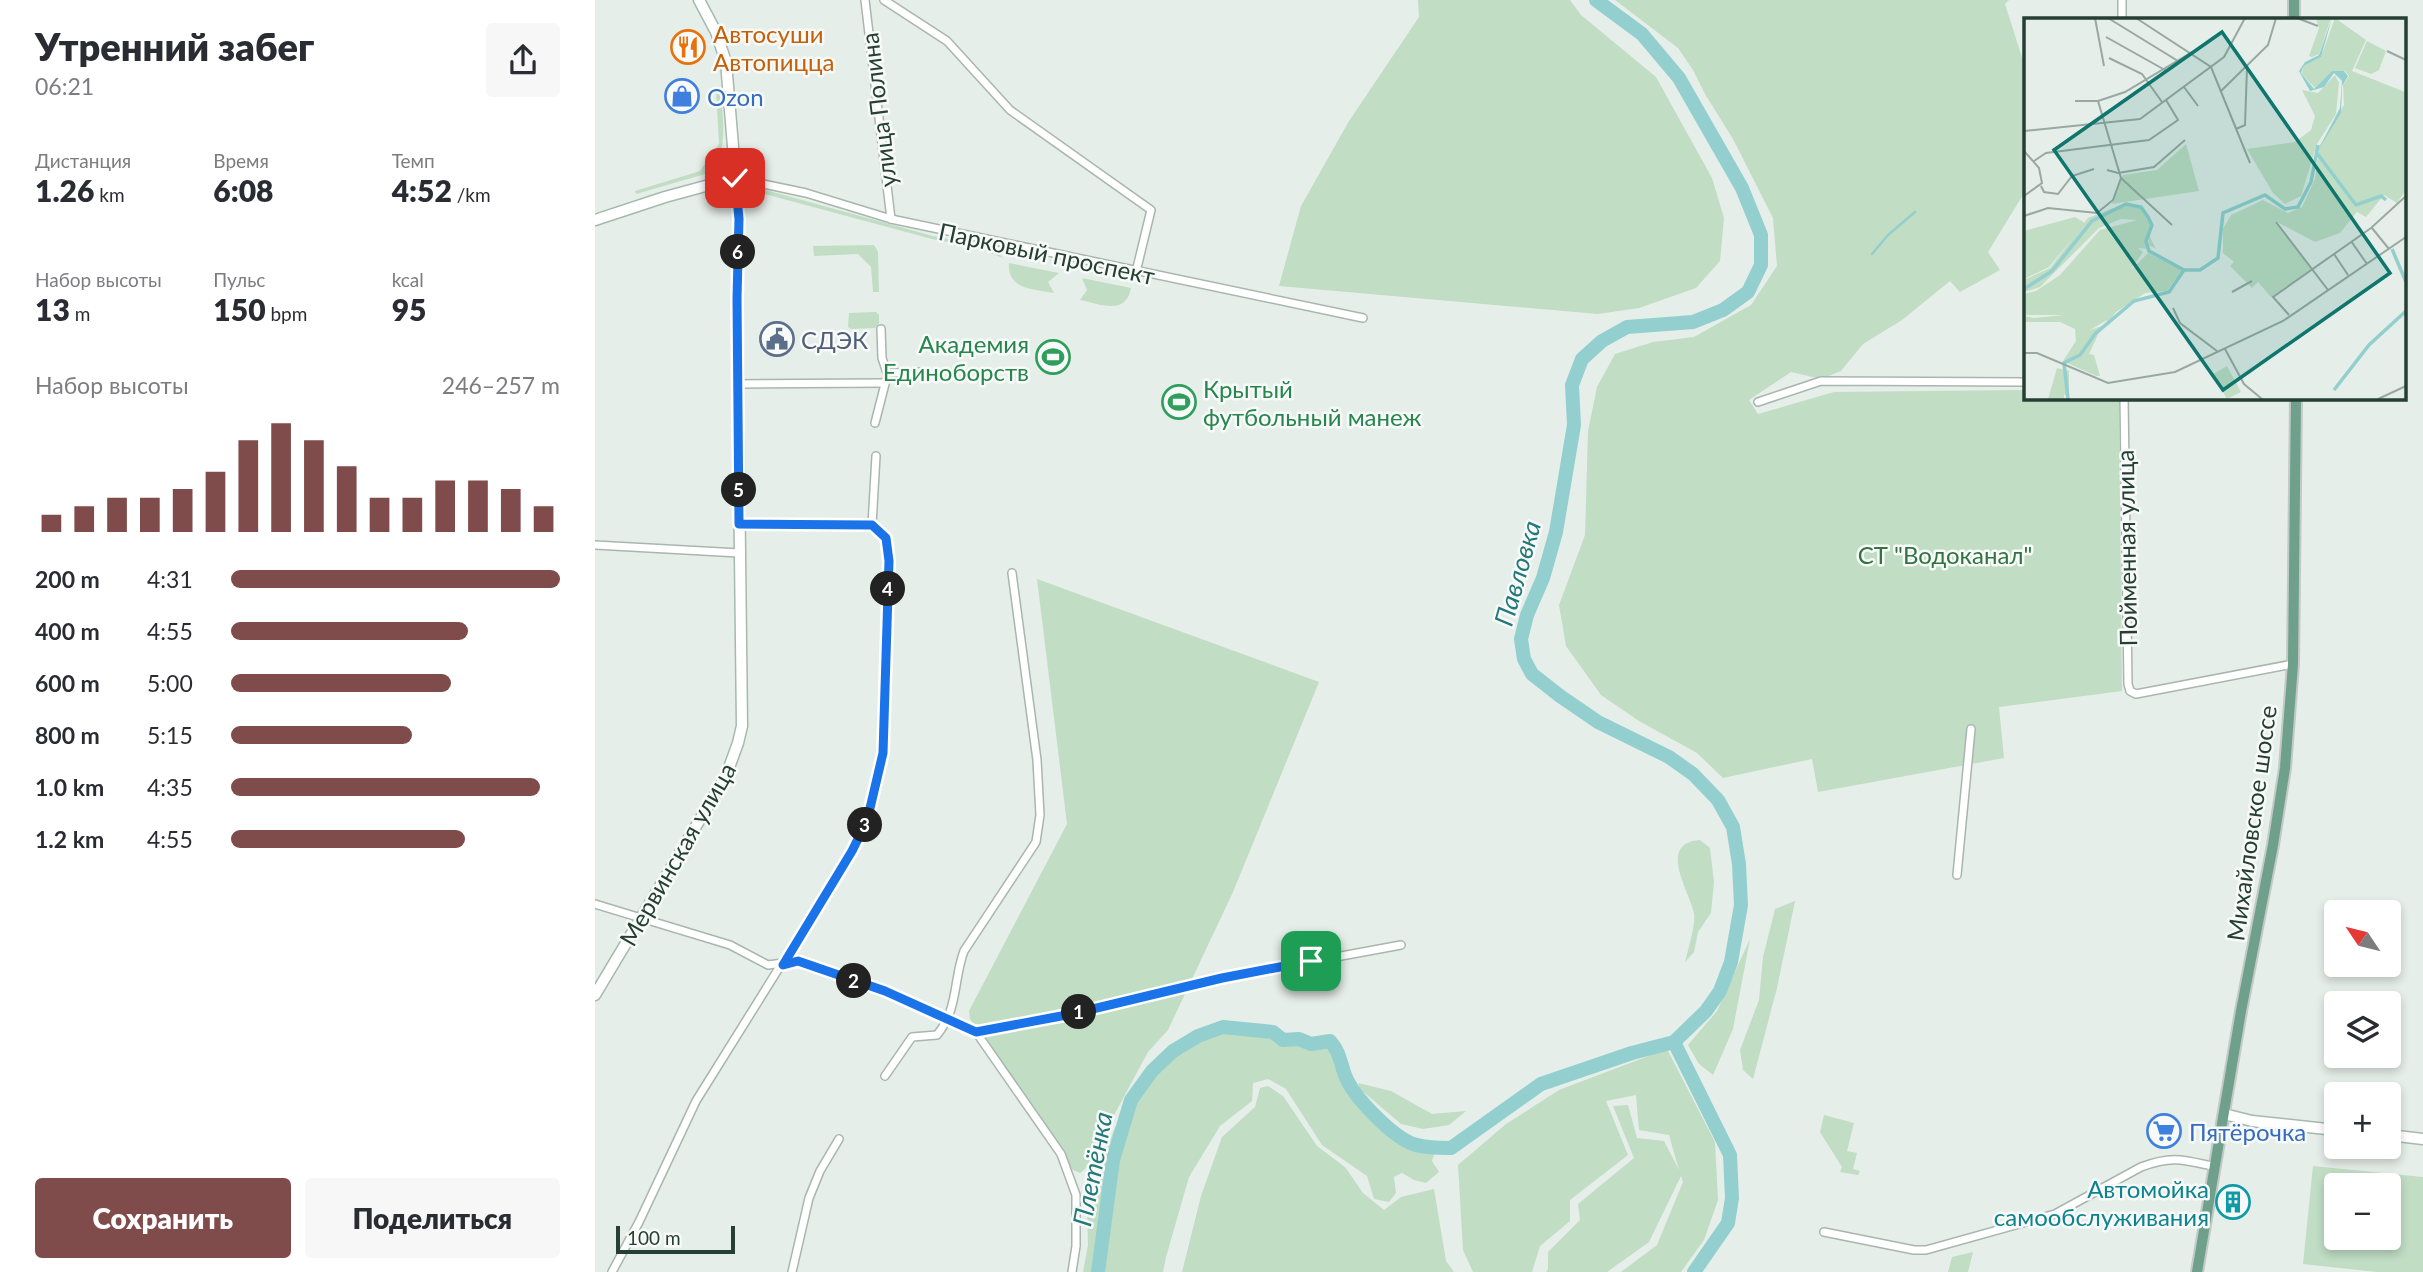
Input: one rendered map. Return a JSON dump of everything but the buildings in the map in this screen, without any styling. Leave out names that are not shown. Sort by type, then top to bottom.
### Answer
[{"type":"main road","points":[[2294,0],[2294,18]]},
{"type":"main road","name":"Михайловское шоссе","points":[[2197,1272],[2285,768],[2293,664],[2295,399]]},
{"type":"street","name":"Мервинская улица","points":[[595,995],[726,776],[739,743],[743,706],[739,524],[739,219],[726,62],[716,32],[699,0]]},
{"type":"street","name":"улица Полина","points":[[865,0],[891,219]]},
{"type":"street","points":[[884,0],[947,41],[1010,110],[1151,211],[1136,272]]},
{"type":"street","points":[[2122,0],[2123,18]]},
{"type":"street","name":"Парковый проспект","points":[[735,178],[806,193],[891,219],[1363,318]]},
{"type":"street","points":[[595,220],[735,178]]},
{"type":"street","points":[[875,423],[887,373],[881,358],[881,329]]},
{"type":"street","points":[[887,373],[922,372]]},
{"type":"street","points":[[1758,402],[1821,382],[2024,382]]},
{"type":"street","points":[[738,384],[885,383]]},
{"type":"street","name":"Пойменная улица","points":[[2124,399],[2127,684],[2130,691],[2136,694],[2293,664]]},
{"type":"street","points":[[872,525],[876,456]]},
{"type":"street","points":[[612,1272],[639,1222],[696,1101],[852,851],[867,821],[883,753],[889,561],[886,538],[872,525],[739,524]]},
{"type":"street","points":[[595,545],[740,553]]},
{"type":"street","points":[[885,1076],[912,1037],[937,1035],[947,1018],[958,987],[959,964],[964,951],[1036,842],[1040,829],[1037,760],[1012,573]]},
{"type":"street","points":[[1957,875],[1971,729]]},
{"type":"street","points":[[595,904],[730,945],[768,965],[798,961],[905,999],[976,1032],[1061,1154],[1076,1195],[1076,1246],[1072,1272]]},
{"type":"street","points":[[976,1032],[1072,1014],[1222,978],[1401,945]]},
{"type":"street","points":[[2224,1114],[2252,1121],[2324,1129]]},
{"type":"street","points":[[2401,1136],[2423,1139]]},
{"type":"street","points":[[792,1272],[809,1198],[820,1171],[839,1139]]},
{"type":"street","points":[[1824,1232],[1926,1250],[2055,1214],[2141,1167],[2156,1162],[2183,1160],[2216,1167]]},
{"type":"green space","points":[[1418,0],[1570,0],[1581,15],[1656,77],[1712,178],[1724,218],[1720,261],[1696,288],[1639,308],[1598,314],[1279,286],[1301,206],[1349,121],[1419,17]]},
{"type":"green space","name":"СТ \"Водоканал\"","points":[[1615,0],[2009,0],[2005,4],[2024,64],[2024,193],[1988,252],[2000,270],[1960,292],[1950,281],[1902,320],[1863,344],[1841,371],[1821,379],[1791,372],[1749,400],[1758,414],[1834,392],[2024,390],[2024,399],[2119,399],[2122,691],[1999,707],[2004,758],[1818,792],[1812,759],[1723,778],[1697,753],[1639,721],[1601,695],[1566,646],[1559,605],[1585,535],[1588,431],[1597,387],[1615,354],[1653,342],[1694,337],[1751,305],[1777,266],[1773,218],[1733,139],[1678,48]]},
{"type":"green space","points":[[716,90],[721,90],[723,143],[712,172],[636,194],[635,191],[700,171],[719,144]]},
{"type":"green space","points":[[755,187],[933,236],[994,248],[1003,258],[978,248],[932,239],[754,191]]},
{"type":"green space","points":[[874,245],[878,252],[879,292],[873,292],[871,267],[858,254],[814,256],[813,246]]},
{"type":"green space","points":[[1009,263],[1059,273],[1048,282],[1054,293],[1030,289],[1017,283],[1012,279]]},
{"type":"green space","points":[[1082,278],[1131,288],[1128,297],[1118,305],[1096,304],[1080,300],[1087,290]]},
{"type":"green space","points":[[876,312],[879,315],[879,324],[875,328],[848,327],[849,313]]},
{"type":"green space","points":[[1037,579],[1319,682],[1233,892],[1168,1030],[1148,1052],[1085,1169],[1080,1173],[1073,1170],[970,1019],[969,1011],[1067,824]]},
{"type":"green space","points":[[1700,840],[1710,848],[1714,882],[1711,913],[1698,932],[1694,952],[1685,962],[1694,913],[1682,881],[1678,858],[1680,849],[1687,843]]},
{"type":"green space","points":[[1795,901],[1777,988],[1753,1079],[1743,1070],[1740,1050],[1759,1000],[1763,957],[1775,909]]},
{"type":"green space","points":[[1750,939],[1733,1029],[1713,1075],[1699,1064],[1688,1045],[1717,1011]]},
{"type":"green space","points":[[1223,1027],[1273,1032],[1283,1040],[1299,1039],[1311,1044],[1330,1041],[1338,1053],[1349,1085],[1365,1105],[1405,1140],[1419,1146],[1436,1148],[1432,1161],[1439,1172],[1426,1183],[1402,1173],[1394,1177],[1396,1193],[1389,1202],[1374,1199],[1367,1176],[1322,1145],[1286,1089],[1268,1079],[1253,1083],[1252,1101],[1220,1126],[1189,1177],[1163,1272],[1083,1272],[1088,1245],[1087,1201],[1115,1127],[1126,1117],[1131,1100],[1152,1071],[1173,1051],[1198,1036]]},
{"type":"green space","points":[[1667,1049],[1715,1142],[1718,1200],[1704,1240],[1681,1272],[1621,1272],[1657,1245],[1683,1182],[1681,1176],[1649,1242],[1607,1272],[1546,1272],[1548,1252],[1580,1220],[1578,1204],[1634,1158],[1613,1106],[1628,1105],[1637,1138],[1664,1141],[1679,1170],[1669,1135],[1639,1130],[1636,1095],[1606,1101],[1628,1155],[1570,1200],[1570,1221],[1540,1246],[1532,1272],[1473,1272],[1463,1250],[1458,1165],[1506,1124],[1559,1090]]},
{"type":"green space","points":[[1358,1083],[1391,1091],[1432,1114],[1466,1111],[1449,1125],[1423,1129],[1401,1124],[1360,1089]]},
{"type":"green space","points":[[1268,1086],[1283,1096],[1317,1146],[1345,1167],[1363,1193],[1384,1210],[1401,1197],[1434,1189],[1446,1261],[1454,1272],[1182,1272],[1201,1196],[1222,1137],[1255,1107],[1260,1088]]},
{"type":"green space","points":[[1824,1115],[1854,1123],[1847,1151],[1857,1153],[1853,1169],[1860,1171],[1858,1175],[1840,1172],[1842,1167],[1820,1132]]},
{"type":"green space","points":[[2313,1166],[2383,1173],[2324,1173],[2324,1250],[2401,1250],[2401,1175],[2423,1177],[2423,1272],[2377,1272],[2303,1264]]},
{"type":"green space","points":[[1973,1252],[1968,1272],[1948,1272],[1952,1257]]},
{"type":"waterway","name":"Павловка","points":[[1098,1272],[1113,1160],[1131,1100],[1152,1071],[1173,1051],[1198,1036],[1223,1027],[1273,1032],[1283,1040],[1299,1039],[1311,1044],[1330,1041],[1338,1053],[1349,1084],[1384,1124],[1413,1144],[1451,1148],[1541,1084],[1632,1053],[1674,1042],[1706,1011],[1720,991],[1731,962],[1741,905],[1739,864],[1733,827],[1718,800],[1693,774],[1669,757],[1598,722],[1532,674],[1524,659],[1521,639],[1556,532],[1574,425],[1572,385],[1582,359],[1602,341],[1627,327],[1693,322],[1723,310],[1748,292],[1761,265],[1761,235],[1742,188],[1679,78],[1642,34],[1596,0]]},
{"type":"waterway","points":[[1872,254],[1888,235],[1915,212]]},
{"type":"waterway","name":"Павловка","points":[[1674,1042],[1730,1155],[1732,1198],[1728,1223],[1694,1272]]},
{"type":"place","name":"Автосуши Автопицца","points":[[688,47]]},
{"type":"place","name":"Ozon","points":[[682,96]]},
{"type":"place","name":"СДЭК","points":[[777,339]]},
{"type":"place","name":"Академия Единоборств","points":[[1053,357]]},
{"type":"place","name":"Крытый футбольный манеж","points":[[1179,402]]},
{"type":"place","name":"Пятёрочка","points":[[2164,1131]]},
{"type":"place","name":"Автомойка самообслуживания","points":[[2233,1202]]},
{"type":"route","points":[[735,178],[739,219],[739,524],[872,525],[886,538],[889,561],[883,753],[867,821],[852,851],[783,965],[798,961],[885,991],[976,1032],[1072,1014],[1222,978],[1311,961]]},
{"type":"water label","name":"Плетёнка","points":[[1092,1169]]}]
